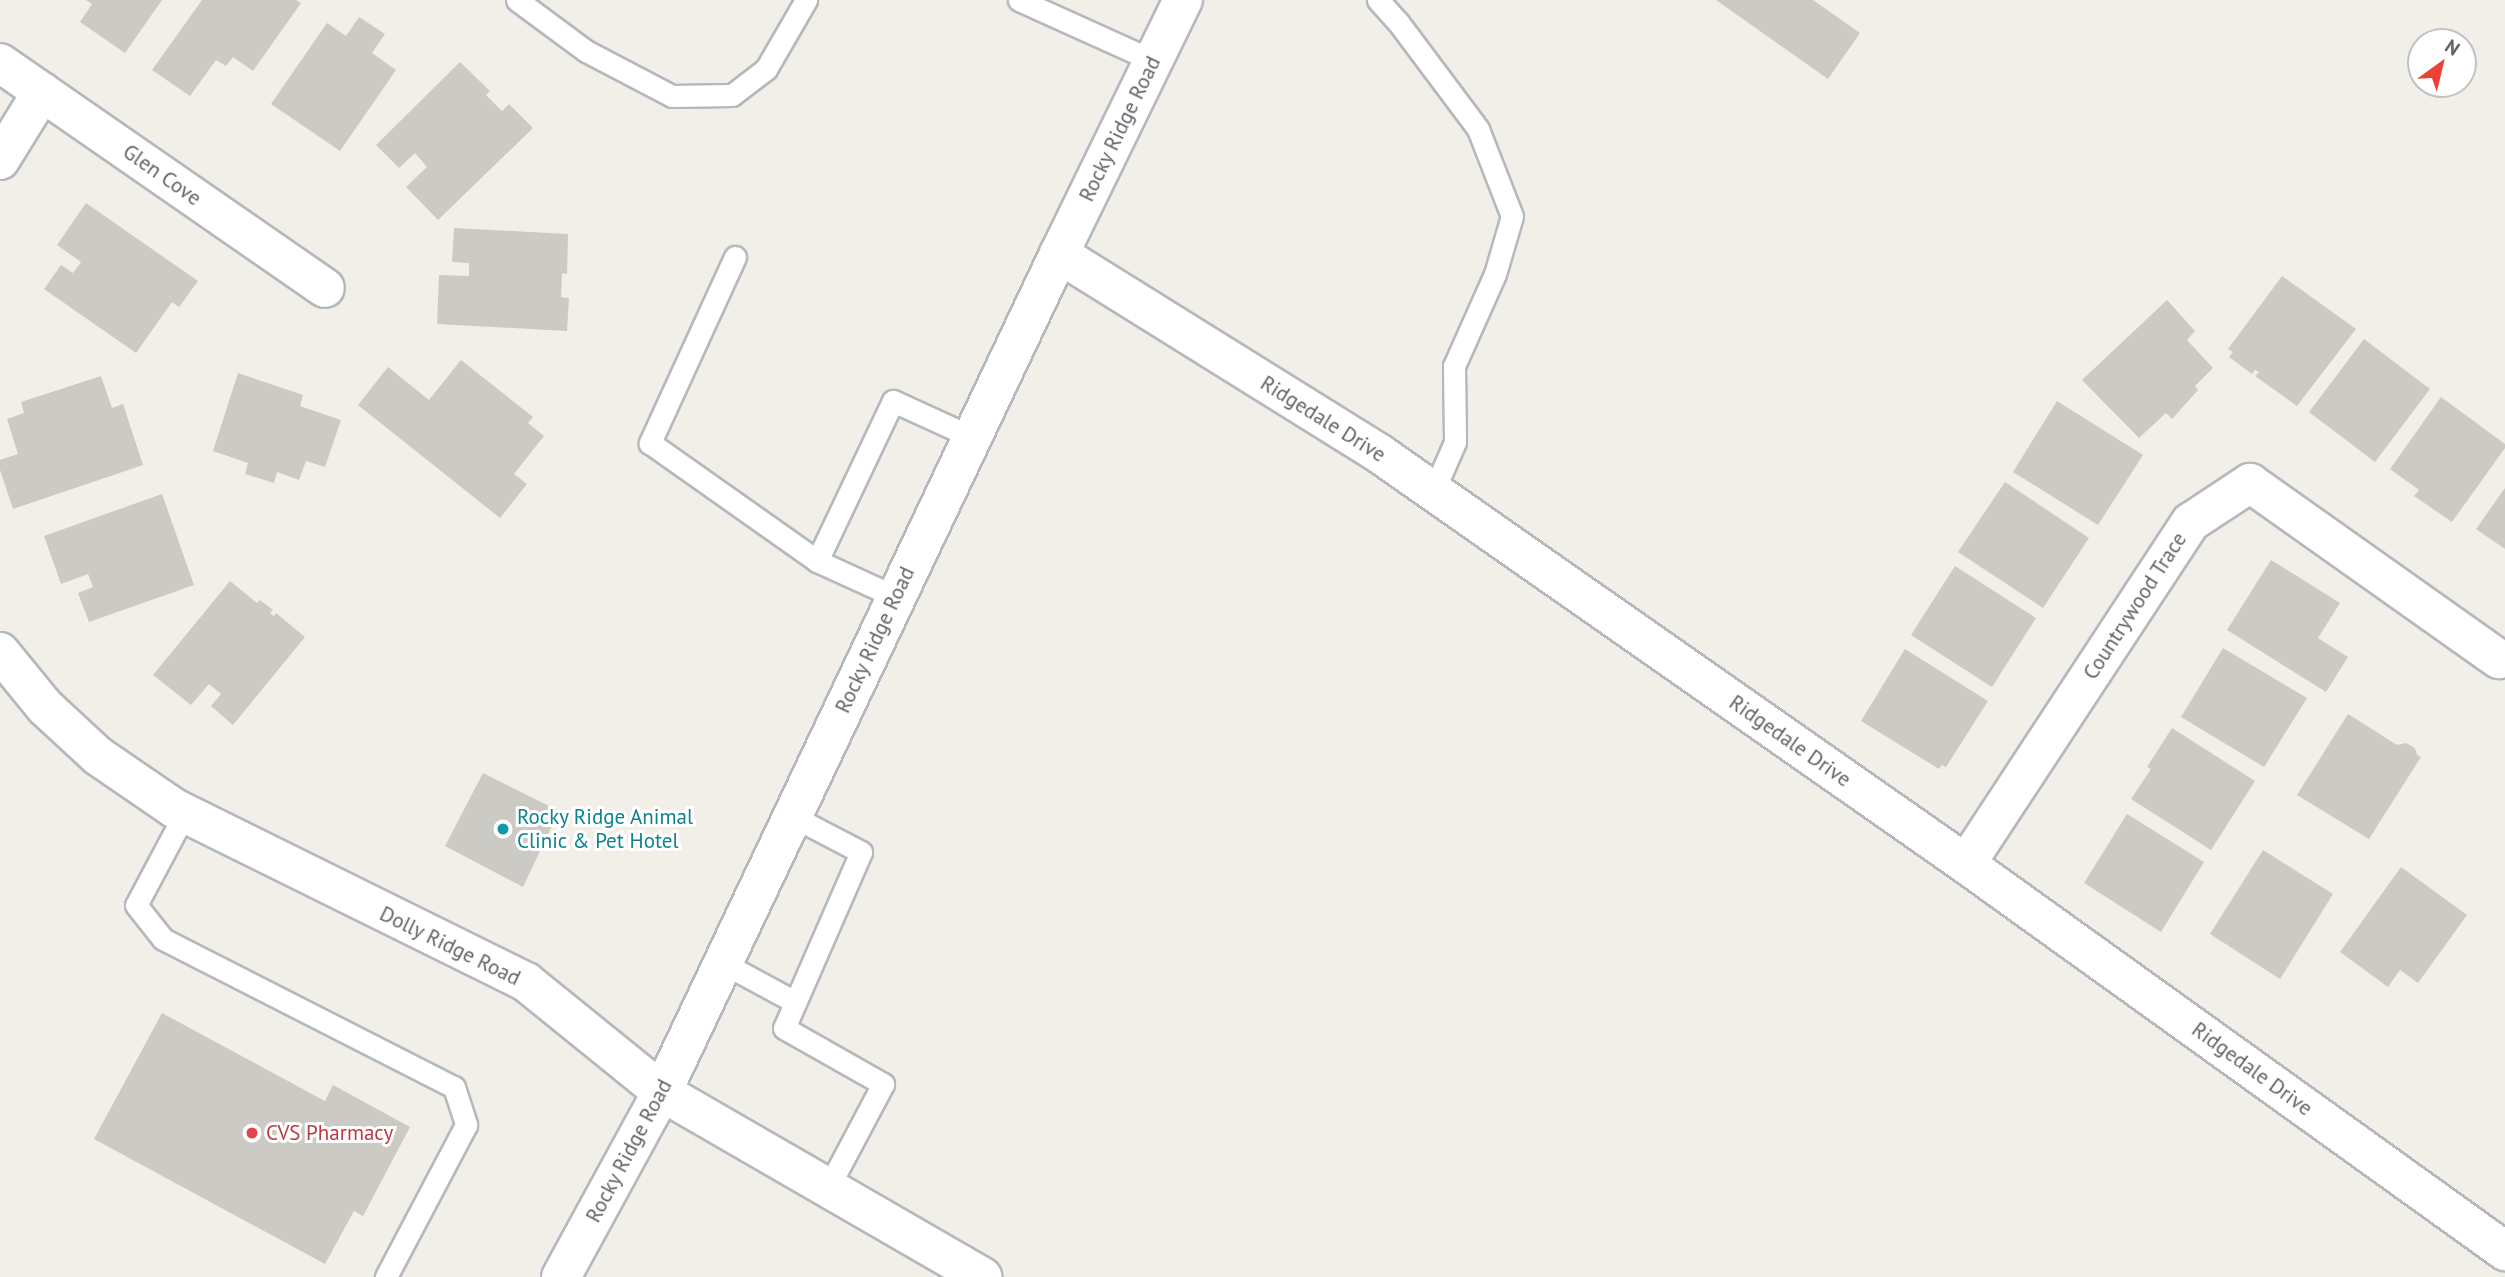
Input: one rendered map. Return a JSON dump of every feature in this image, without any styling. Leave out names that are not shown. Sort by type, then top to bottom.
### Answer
[{"type":"street","name":"Rocky Ridge Road","points":[[561,1277],[662,1092],[1059,254],[1183,0]]},
{"type":"street","name":"Glen Cove","points":[[0,62],[325,288]]},
{"type":"street","points":[[0,160],[43,92]]},
{"type":"street","name":"Ridgedale Drive","points":[[1059,254],[1380,454],[1966,864],[2505,1251]]},
{"type":"street","name":"Countrywood Trace","points":[[1966,864],[2191,522],[2250,483],[2499,659]]},
{"type":"street","name":"Dolly Ridge Road","points":[[0,652],[45,707],[97,756],[185,813],[526,982],[662,1092],[982,1277]]},
{"type":"lane","points":[[517,0],[586,51],[673,96],[732,95],[766,69],[806,0]]},
{"type":"lane","points":[[1019,0],[1154,61]]},
{"type":"lane","points":[[1378,0],[1398,22],[1478,129],[1512,216],[1495,274],[1454,366],[1455,442],[1433,492]]},
{"type":"lane","points":[[735,257],[650,443],[817,561],[896,597]]},
{"type":"lane","points":[[817,561],[893,401],[972,437]]},
{"type":"lane","points":[[185,813],[136,905],[163,939],[454,1087],[466,1125],[386,1277]]},
{"type":"lane","points":[[792,817],[861,852],[784,1028],[883,1084],[828,1188]]},
{"type":"lane","points":[[723,963],[795,1002]]},
{"type":"building","points":[[86,0],[162,0],[125,53],[80,22],[92,4]]},
{"type":"building","points":[[202,0],[296,0],[301,3],[253,71],[233,57],[226,66],[216,60],[190,96],[152,70]]},
{"type":"building","points":[[1716,0],[1813,0],[1860,33],[1828,79]]},
{"type":"building","points":[[359,17],[385,34],[372,53],[396,70],[340,151],[271,104],[327,23],[346,36]]},
{"type":"building","points":[[460,62],[490,91],[486,95],[502,111],[509,104],[533,128],[438,220],[406,187],[427,167],[415,153],[399,168],[376,145]]},
{"type":"building","points":[[86,203],[198,281],[179,307],[172,302],[136,353],[44,289],[61,265],[73,273],[81,262],[57,245]]},
{"type":"building","points":[[454,228],[568,234],[567,274],[562,273],[561,297],[569,298],[567,331],[437,324],[439,275],[469,276],[469,263],[452,262]]},
{"type":"building","points":[[2282,276],[2356,329],[2297,406],[2255,376],[2259,372],[2255,370],[2252,374],[2229,357],[2233,352],[2228,349]]},
{"type":"building","points":[[2167,300],[2195,331],[2187,340],[2213,368],[2195,386],[2198,390],[2172,419],[2166,413],[2139,438],[2082,380]]},
{"type":"building","points":[[2364,339],[2430,389],[2375,462],[2309,412]]},
{"type":"building","points":[[461,360],[533,417],[528,423],[544,436],[514,474],[527,484],[500,518],[358,405],[388,367],[429,400]]},
{"type":"building","points":[[238,373],[303,395],[300,406],[341,420],[325,467],[306,461],[299,480],[277,472],[274,483],[245,474],[248,463],[213,451]]},
{"type":"building","points":[[101,376],[112,408],[123,404],[143,465],[13,509],[0,470],[0,460],[18,454],[7,419],[24,413],[21,402]]},
{"type":"building","points":[[2441,397],[2505,444],[2505,448],[2452,522],[2414,496],[2419,490],[2390,469]]},
{"type":"building","points":[[2057,401],[2143,455],[2098,525],[2013,472]]},
{"type":"building","points":[[2005,482],[2089,538],[2043,608],[1958,552]]},
{"type":"building","points":[[2505,488],[2505,549],[2476,529]]},
{"type":"building","points":[[162,494],[194,585],[89,622],[78,593],[93,587],[88,574],[61,584],[44,536]]},
{"type":"building","points":[[2271,560],[2340,603],[2318,638],[2348,657],[2326,692],[2227,630]]},
{"type":"building","points":[[1955,566],[2036,618],[1992,687],[1911,635]]},
{"type":"building","points":[[230,581],[257,603],[260,600],[273,610],[270,613],[274,616],[276,613],[305,637],[233,725],[211,706],[221,694],[209,684],[191,705],[153,675]]},
{"type":"building","points":[[2223,648],[2307,698],[2264,767],[2181,717]]},
{"type":"building","points":[[1905,649],[1988,701],[1946,767],[1942,765],[1939,769],[1861,721]]},
{"type":"building","points":[[2348,714],[2397,745],[2406,743],[2415,748],[2417,755],[2421,757],[2369,839],[2297,795]]},
{"type":"building","points":[[2172,728],[2255,781],[2211,850],[2131,799],[2151,769],[2147,767]]},
{"type":"building","name":"Rocky Ridge Animal Clinic & Pet Hotel","points":[[483,773],[559,811],[523,887],[445,846]]},
{"type":"building","points":[[2127,814],[2204,862],[2161,932],[2084,883]]},
{"type":"building","points":[[2263,850],[2333,894],[2280,979],[2210,934]]},
{"type":"building","points":[[2401,867],[2467,915],[2418,983],[2400,970],[2388,987],[2340,952]]},
{"type":"building","name":"CVS Pharmacy","points":[[162,1013],[325,1101],[333,1085],[410,1127],[363,1216],[354,1211],[325,1264],[94,1139]]},
{"type":"place","name":"Rocky Ridge Animal Clinic & Pet Hotel","points":[[503,829]]},
{"type":"place","name":"CVS Pharmacy","points":[[252,1133]]}]
